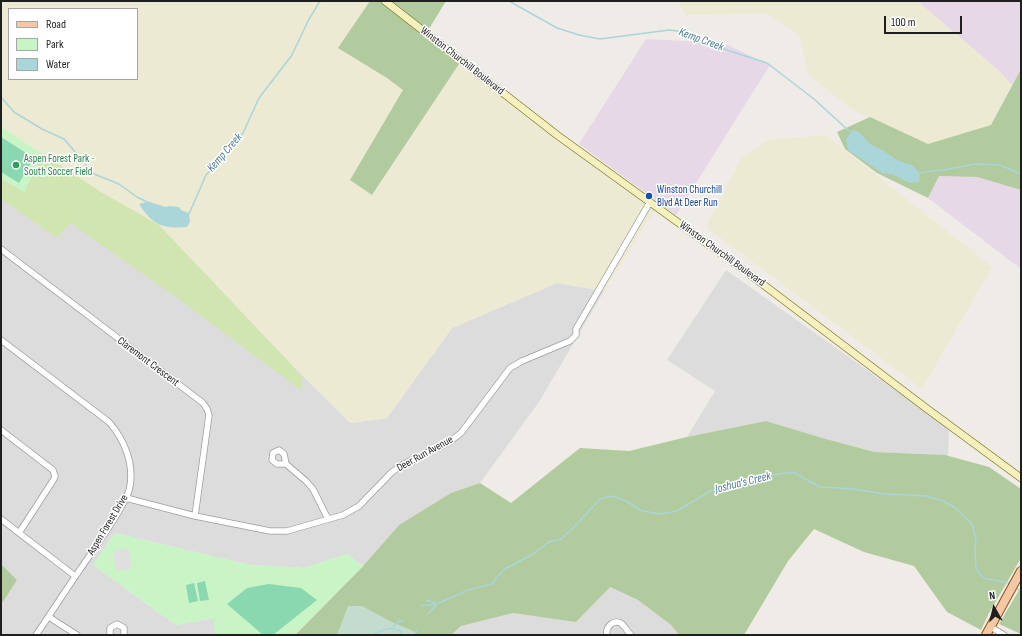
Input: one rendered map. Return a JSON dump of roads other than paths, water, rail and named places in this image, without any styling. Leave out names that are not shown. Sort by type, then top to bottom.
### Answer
[{"type":"main road","name":"Winston Churchill Boulevard","points":[[385,1],[557,135],[742,269],[1021,478]]},
{"type":"main road","points":[[986,635],[1020,574]]},
{"type":"street","name":"Deer Run Avenue","points":[[126,498],[194,516],[270,531],[287,531],[343,516],[359,506],[392,472],[402,464],[449,442],[461,432],[510,368],[522,361],[570,341],[576,335],[576,329],[650,202]]},
{"type":"street","name":"Claremont Crescent","points":[[1,249],[203,404],[207,409],[209,415],[194,516]]},
{"type":"street","name":"Aspen Forest Drive","points":[[1,340],[109,422],[117,431],[124,444],[130,466],[130,487],[126,498],[105,534],[36,635]]},
{"type":"street","points":[[1,430],[53,470],[55,476],[19,533]]},
{"type":"street","points":[[286,464],[313,489],[328,519]]},
{"type":"street","points":[[1,519],[76,576]]},
{"type":"street","points":[[49,617],[77,635]]},
{"type":"street","points":[[607,635],[606,629],[608,626],[616,622],[620,623],[631,635]]},
{"type":"street","points":[[110,635],[110,628],[117,624],[124,628],[124,635]]},
{"type":"street","points":[[991,627],[1004,635]]},
{"type":"water","points":[[853,130],[859,132],[870,144],[897,160],[914,166],[920,175],[919,182],[910,183],[892,174],[882,173],[848,150],[846,139]]},
{"type":"water","points":[[147,202],[162,207],[170,206],[179,208],[181,211],[189,214],[190,222],[187,227],[171,227],[159,224],[149,217],[139,204]]},
{"type":"waterway","name":"Kemp Creek","points":[[173,207],[179,208],[181,211],[189,214],[206,175],[243,133],[259,98],[292,55],[308,21],[320,1]]},
{"type":"waterway","name":"Kemp Creek","points":[[509,1],[557,28],[579,35],[600,39],[669,30],[686,32],[705,43],[767,63],[814,99],[850,132]]},
{"type":"waterway","name":"Kemp Creek","points":[[1,97],[14,112],[42,129],[64,139],[94,174],[119,184],[137,197],[147,202],[163,207]]},
{"type":"waterway","name":"Kemp Creek","points":[[918,173],[975,164],[1000,165],[1021,174]]},
{"type":"waterway","name":"Joshua's Creek","points":[[428,614],[437,604],[468,590],[492,584],[503,570],[533,554],[549,542],[561,539],[600,499],[613,496],[626,501],[642,511],[661,514],[677,511],[710,491],[764,476],[793,472],[820,487],[854,489],[884,494],[926,496],[943,501],[954,507],[972,524],[976,539],[976,569],[983,578],[1010,583]]},
{"type":"waterway","name":"Joshua's Creek","points":[[1015,587],[1021,592]]},
{"type":"waterway","points":[[426,600],[435,603]]},
{"type":"waterway","points":[[422,606],[437,604]]},
{"type":"waterway","points":[[393,627],[399,619]]},
{"type":"waterway","points":[[398,622],[402,621]]},
{"type":"waterway","name":"Joshua's Creek","points":[[414,635],[418,628]]},
{"type":"waterway","name":"Joshua's Creek","points":[[372,635],[386,629],[396,629],[401,631],[401,635]]},
{"type":"place","name":"Aspen Forest Park - South Soccer Field","points":[[16,165]]},
{"type":"place","name":"Winston Churchill Blvd At Deer Run","points":[[649,196]]}]
